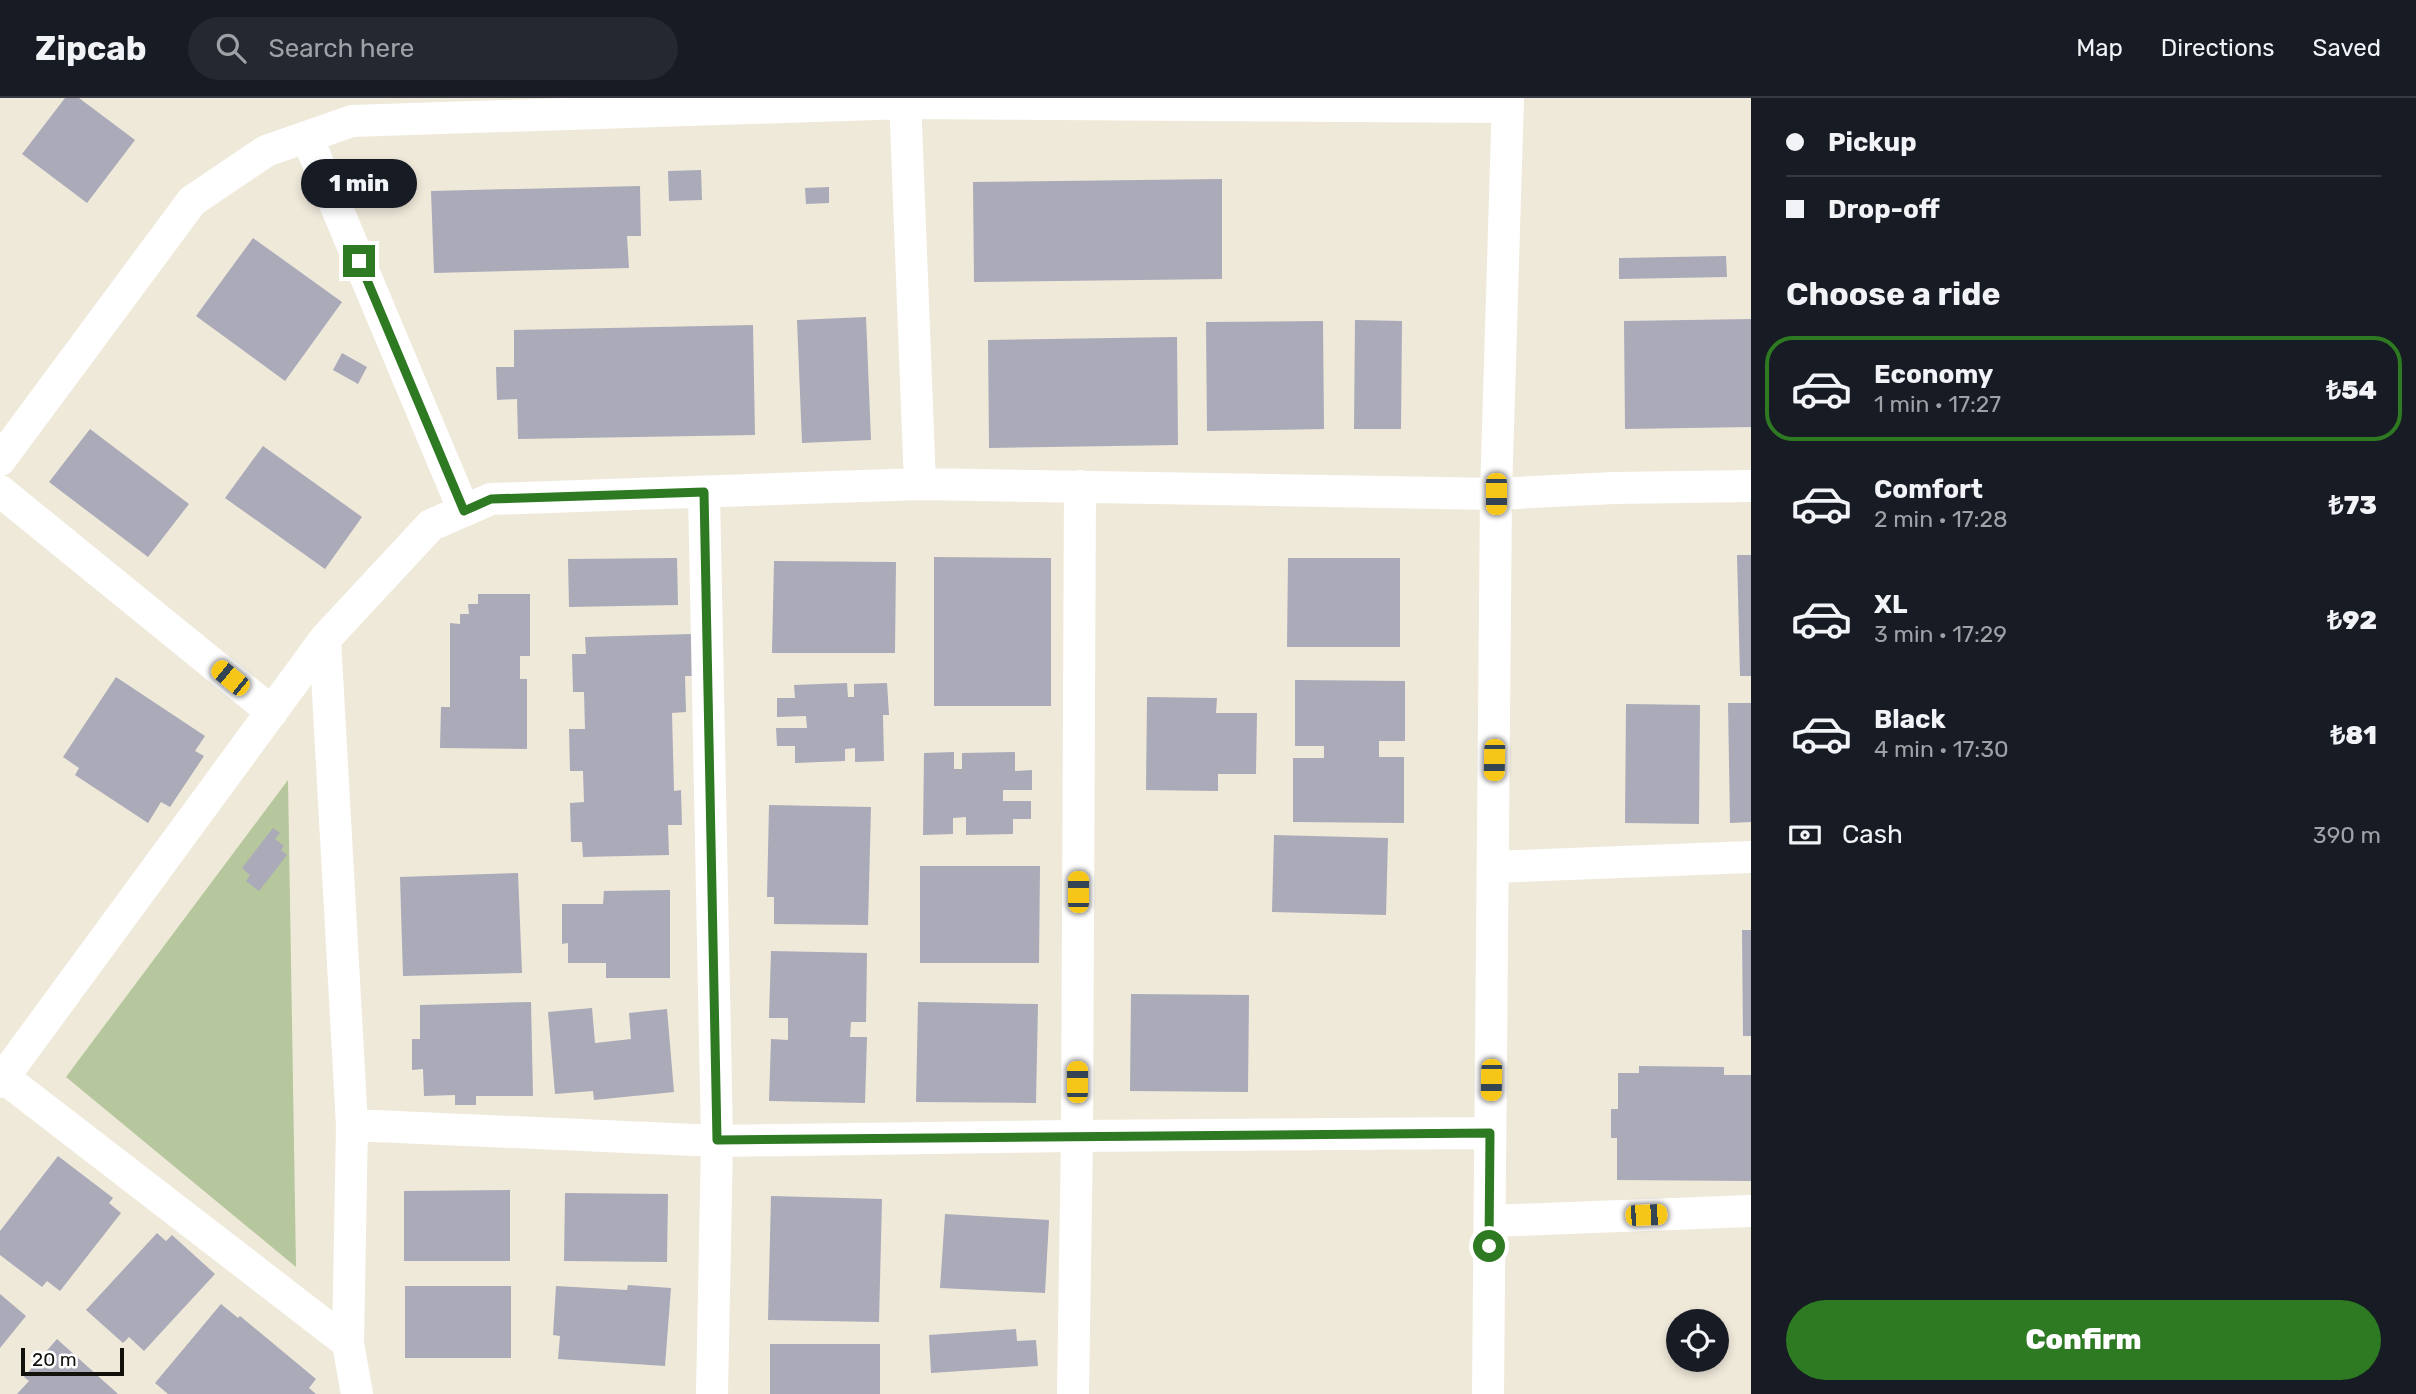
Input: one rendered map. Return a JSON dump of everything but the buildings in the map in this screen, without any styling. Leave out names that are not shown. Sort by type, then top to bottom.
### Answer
[{"type":"street","points":[[906,100],[919,484]]},
{"type":"street","points":[[0,460],[192,201],[267,151],[326,121],[906,100],[1508,103],[1496,494],[1488,1394]]},
{"type":"street","points":[[326,121],[464,511]]},
{"type":"street","points":[[348,1343],[2,1079],[325,639],[431,525],[491,499],[919,484],[1496,494],[1614,488],[1751,486]]},
{"type":"street","points":[[1073,1394],[1080,486]]},
{"type":"street","points":[[0,491],[272,712]]},
{"type":"street","points":[[704,492],[717,1140],[712,1394]]},
{"type":"street","points":[[325,639],[352,1125],[348,1343],[357,1394]]},
{"type":"street","points":[[1493,867],[1751,857]]},
{"type":"street","points":[[352,1125],[717,1140],[1490,1133]]},
{"type":"street","points":[[1490,1221],[1751,1211]]},
{"type":"green space","points":[[288,780],[296,1267],[66,1077]]},
{"type":"route","points":[[359,261],[464,511],[491,499],[704,492],[717,1140],[1490,1133],[1489,1246]]}]
